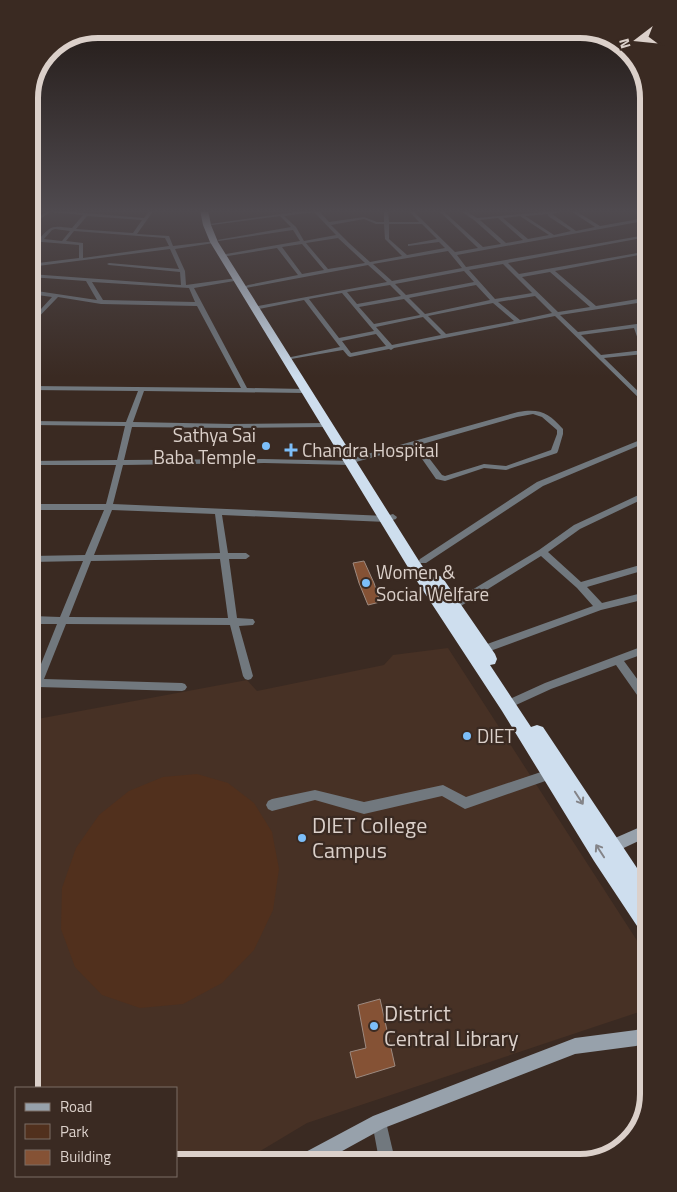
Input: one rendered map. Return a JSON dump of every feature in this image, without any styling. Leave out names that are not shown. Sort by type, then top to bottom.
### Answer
[{"type":"highway","points":[[231,266],[293,358],[354,461],[550,774],[640,910]]},
{"type":"highway","points":[[233,266],[242,284]]},
{"type":"highway","points":[[258,308],[305,391],[354,461]]},
{"type":"highway","points":[[390,518],[423,561],[640,890]]},
{"type":"street","points":[[126,266],[182,271]]},
{"type":"street","points":[[180,266],[188,287],[245,390]]},
{"type":"street","points":[[293,266],[301,276]]},
{"type":"street","points":[[322,266],[327,271]]},
{"type":"street","points":[[38,276],[188,287],[242,284],[356,266]]},
{"type":"street","points":[[373,266],[445,336]]},
{"type":"street","points":[[463,266],[494,301],[518,321]]},
{"type":"street","points":[[258,308],[484,266]]},
{"type":"street","points":[[508,266],[640,397]]},
{"type":"street","points":[[518,276],[572,266]]},
{"type":"street","points":[[550,270],[595,308]]},
{"type":"street","points":[[88,280],[101,302]]},
{"type":"street","points":[[356,306],[477,283]]},
{"type":"street","points":[[343,291],[391,348]]},
{"type":"street","points":[[38,293],[101,302],[199,304]]},
{"type":"street","points":[[373,326],[536,294]]},
{"type":"street","points":[[38,316],[57,295]]},
{"type":"street","points":[[305,298],[347,354],[353,355],[518,321],[640,301]]},
{"type":"street","points":[[577,334],[640,326]]},
{"type":"street","points":[[636,327],[640,338]]},
{"type":"street","points":[[337,340],[378,332]]},
{"type":"street","points":[[293,358],[342,348]]},
{"type":"street","points":[[600,357],[640,351]]},
{"type":"street","points":[[38,388],[305,391]]},
{"type":"street","points":[[37,679],[109,507],[129,424],[142,389]]},
{"type":"street","points":[[38,464],[354,461],[414,443],[529,412],[542,413],[560,429],[554,451],[506,468],[484,466],[445,479],[440,477],[414,443]]},
{"type":"street","points":[[38,423],[327,425]]},
{"type":"street","points":[[423,561],[540,484],[640,442]]},
{"type":"street","points":[[453,606],[542,552],[577,527],[640,497]]},
{"type":"street","points":[[38,507],[109,507],[390,518]]},
{"type":"street","points":[[218,512],[233,621],[248,676]]},
{"type":"street","points":[[542,552],[600,607]]},
{"type":"street","points":[[38,559],[246,556]]},
{"type":"street","points":[[580,586],[640,570]]},
{"type":"street","points":[[482,650],[600,607],[640,597]]},
{"type":"street","points":[[37,620],[250,622]]},
{"type":"street","points":[[516,701],[548,686],[640,651]]},
{"type":"street","points":[[618,660],[640,691]]},
{"type":"street","points":[[37,684],[182,687]]},
{"type":"street","points":[[272,804],[315,795],[364,808],[443,790],[465,803],[550,774]]},
{"type":"street","points":[[611,847],[640,833]]},
{"type":"street","points":[[319,1154],[379,1122],[576,1046],[640,1037]]},
{"type":"street","points":[[379,1122],[386,1154]]},
{"type":"shaded area","name":"DIET College Campus","points":[[448,648],[640,945],[640,1012],[307,1123],[255,1154],[178,1154],[178,1087],[37,1087],[37,719],[247,680],[257,691],[384,665],[393,655]]},
{"type":"green space","points":[[197,774],[228,783],[254,803],[272,832],[279,869],[273,910],[254,950],[222,983],[183,1004],[140,1008],[102,995],[75,967],[61,929],[62,888],[76,848],[99,815],[129,791],[163,777]]},
{"type":"building","name":"Women & Social Welfare","points":[[364,561],[380,602],[368,605],[353,563]]},
{"type":"building","name":"District Central Library","points":[[380,999],[395,1066],[356,1078],[350,1052],[366,1048],[358,1005]]},
{"type":"place","name":"Sathya Sai Baba Temple","points":[[266,446]]},
{"type":"place","name":"Chandra Hospital","points":[[291,450]]},
{"type":"place","name":"Women & Social Welfare","points":[[366,583]]},
{"type":"place","name":"DIET","points":[[467,736]]},
{"type":"place","name":"DIET College Campus","points":[[302,838]]},
{"type":"place","name":"District Central Library","points":[[374,1026]]}]
